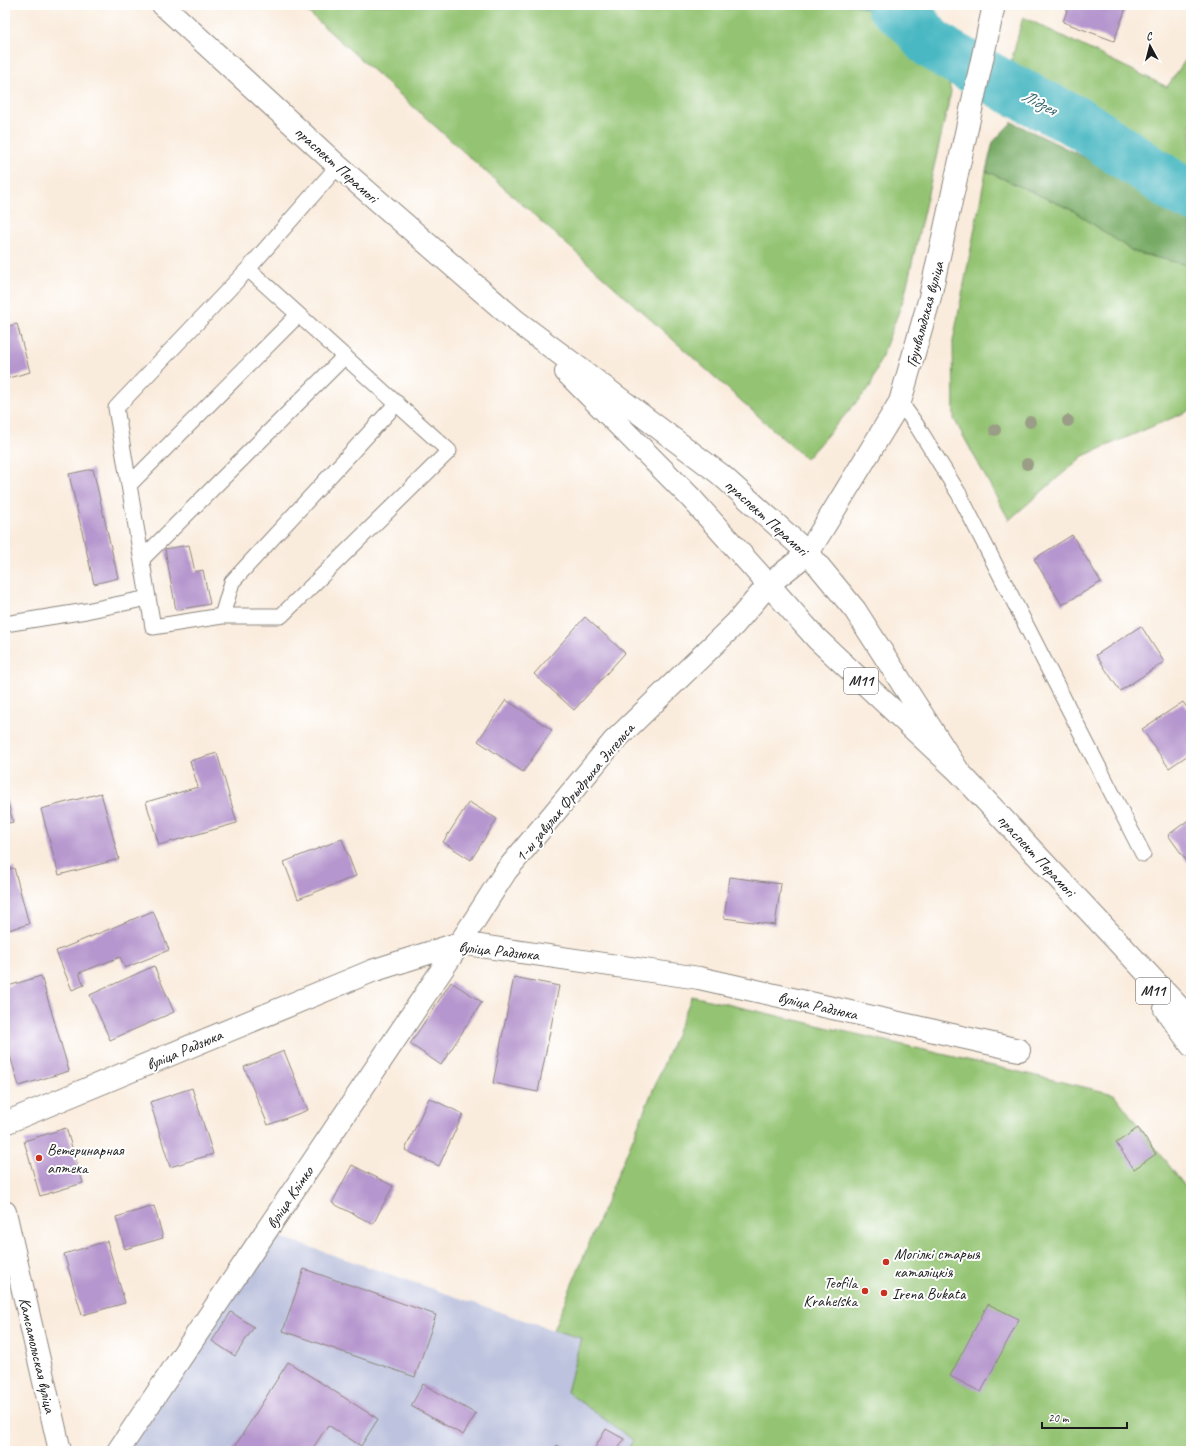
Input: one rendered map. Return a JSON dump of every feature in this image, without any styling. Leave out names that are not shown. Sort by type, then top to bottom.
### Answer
[{"type":"main road","name":"праспект Перамогі","points":[[163,5],[338,166],[515,320],[720,474],[808,553],[855,610],[959,772]]},
{"type":"main road","name":"Грунвальдская вуліца","points":[[769,584],[808,553],[900,402],[930,297],[994,5]]},
{"type":"main road","name":"праспект Перамогі","points":[[515,320],[691,498],[817,639],[959,772],[1191,1020]]},
{"type":"main road","name":"1-ы завулак Фрыдрыха Энгельса","points":[[460,943],[506,871],[613,742],[735,624],[769,584]]},
{"type":"main road","name":"праспект Перамогі","points":[[1115,938],[1191,1045]]},
{"type":"main road","name":"вуліца Радзюка","points":[[5,1123],[372,971],[460,943],[699,978],[1019,1050]]},
{"type":"main road","name":"вуліца Клімко","points":[[118,1451],[460,943]]},
{"type":"main road","name":"Камсамольская вуліца","points":[[5,1212],[60,1451]]},
{"type":"lane","points":[[248,269],[449,450],[281,616],[222,616],[153,627],[116,408],[248,269],[338,166]]},
{"type":"lane","points":[[129,485],[298,315]]},
{"type":"lane","points":[[142,559],[345,356]]},
{"type":"lane","points":[[900,402],[917,426],[959,494],[1143,854]]},
{"type":"lane","points":[[222,616],[232,582],[397,403]]},
{"type":"lane","points":[[5,624],[86,611],[148,598]]},
{"type":"shaded area","points":[[266,1232],[553,1330],[581,1338],[567,1392],[633,1440],[627,1451],[120,1451]]},
{"type":"green space","points":[[300,5],[856,5],[906,24],[945,66],[951,92],[904,298],[870,387],[806,459]]},
{"type":"green space","points":[[1023,17],[1167,87],[1191,52],[1191,167],[1027,85],[1009,70]]},
{"type":"green space","points":[[1012,122],[1191,209],[1191,266],[1134,252],[1072,210],[986,171],[993,142]]},
{"type":"green space","points":[[986,171],[1072,210],[1134,252],[1191,266],[1191,410],[1083,456],[1009,520],[954,419],[953,341]]},
{"type":"green space","name":"Могілкі старыя каталіцкія","points":[[692,996],[1114,1094],[1191,1194],[1191,1451],[627,1451],[633,1440],[567,1392],[581,1338],[553,1330]]},
{"type":"water","points":[[856,5],[933,5],[935,8],[933,15],[951,35],[945,66],[906,24]]},
{"type":"building","points":[[1069,5],[1127,5],[1114,41],[1063,22]]},
{"type":"building","points":[[17,324],[30,372],[5,379],[5,327]]},
{"type":"building","points":[[93,469],[118,578],[94,584],[69,474]]},
{"type":"building","points":[[1072,535],[1101,582],[1062,605],[1034,559]]},
{"type":"building","points":[[189,545],[195,572],[203,570],[210,604],[176,610],[165,549]]},
{"type":"building","points":[[585,617],[625,653],[574,710],[534,674]]},
{"type":"building","points":[[1141,626],[1164,662],[1120,691],[1096,655]]},
{"type":"building","points":[[506,700],[552,730],[523,772],[478,741]]},
{"type":"building","points":[[1183,702],[1191,713],[1191,753],[1169,768],[1142,729]]},
{"type":"building","points":[[217,753],[237,823],[159,845],[146,802],[198,787],[190,761]]},
{"type":"building","points":[[5,791],[13,822],[5,824]]},
{"type":"building","points":[[101,793],[119,859],[59,875],[41,809]]},
{"type":"building","points":[[469,802],[497,819],[471,860],[443,842]]},
{"type":"building","points":[[1191,818],[1191,867],[1168,835]]},
{"type":"building","points":[[342,839],[356,876],[298,899],[284,862]]},
{"type":"building","points":[[14,868],[29,924],[5,931],[5,870]]},
{"type":"building","points":[[730,877],[781,884],[775,925],[724,918]]},
{"type":"building","points":[[153,911],[169,950],[125,968],[120,957],[79,973],[84,985],[72,990],[56,951]]},
{"type":"building","points":[[154,966],[174,1012],[110,1040],[90,995]]},
{"type":"building","points":[[41,976],[69,1071],[19,1086],[5,1039],[5,987]]},
{"type":"building","points":[[514,977],[559,986],[538,1092],[493,1083]]},
{"type":"building","points":[[451,982],[482,1002],[441,1065],[410,1044]]},
{"type":"building","points":[[284,1051],[308,1110],[268,1125],[244,1067]]},
{"type":"building","points":[[192,1088],[213,1154],[170,1167],[150,1102]]},
{"type":"building","points":[[429,1098],[463,1114],[439,1166],[405,1150]]},
{"type":"building","points":[[66,1128],[83,1183],[40,1196],[24,1141]]},
{"type":"building","points":[[1138,1128],[1156,1154],[1134,1169],[1116,1143]]},
{"type":"building","points":[[352,1165],[393,1186],[373,1224],[332,1203]]},
{"type":"building","points":[[154,1206],[163,1238],[125,1249],[116,1217]]},
{"type":"building","points":[[107,1241],[125,1303],[82,1315],[64,1254]]},
{"type":"building","points":[[304,1269],[436,1315],[415,1377],[283,1331]]},
{"type":"building","points":[[988,1304],[1019,1319],[981,1392],[950,1376]]},
{"type":"building","points":[[231,1312],[254,1327],[235,1356],[212,1341]]},
{"type":"building","points":[[288,1362],[378,1419],[361,1446],[328,1425],[311,1451],[232,1451]]},
{"type":"building","points":[[423,1384],[476,1414],[463,1435],[411,1406]]},
{"type":"building","points":[[606,1429],[624,1439],[617,1451],[593,1451]]},
{"type":"building","points":[[557,1445],[568,1451],[553,1451]]},
{"type":"waterway","name":"Лідзея","points":[[892,5],[913,22],[928,41],[947,54],[1009,88],[1081,124],[1179,190],[1191,196]]},
{"type":"place","name":"Ветеринарная аптека","points":[[39,1158]]},
{"type":"place","name":"Могілкі старыя каталіцкія","points":[[886,1262]]},
{"type":"place","name":"Teofila Krahelska","points":[[865,1291]]},
{"type":"place","name":"Irena Bukata","points":[[884,1293]]}]
